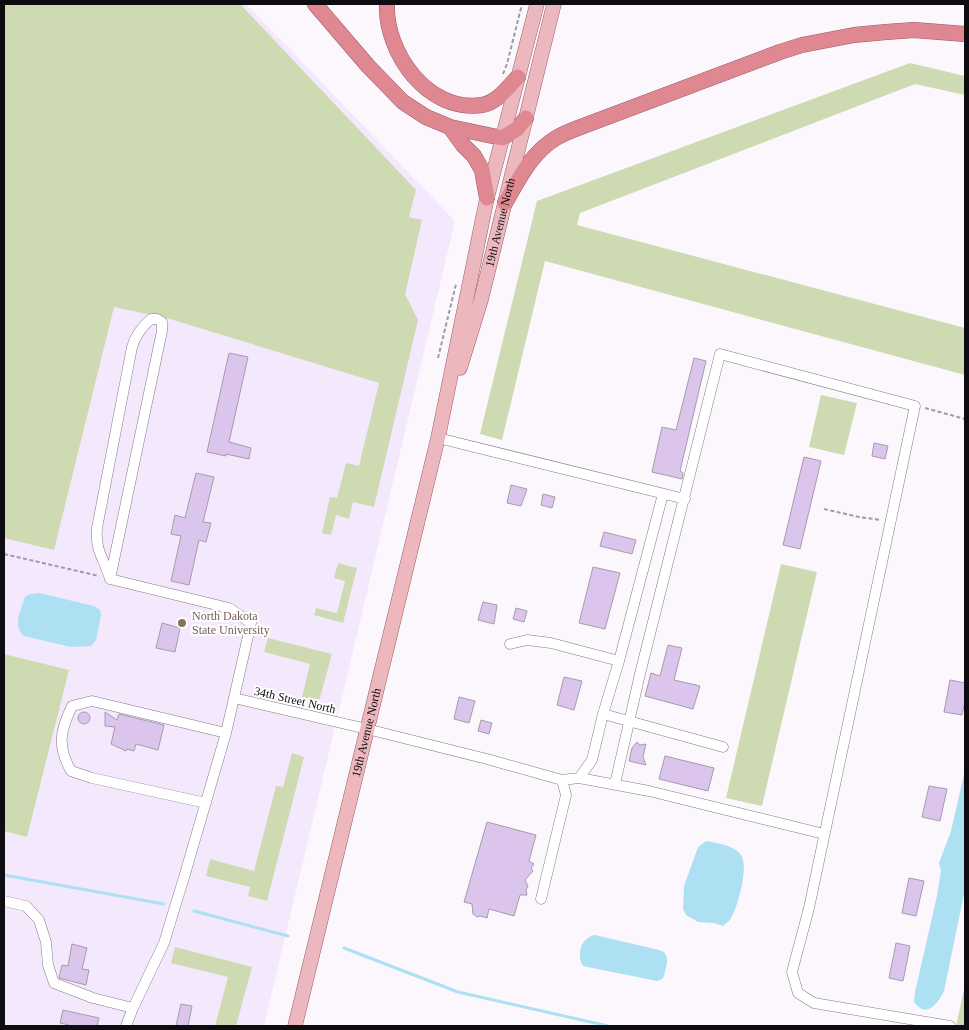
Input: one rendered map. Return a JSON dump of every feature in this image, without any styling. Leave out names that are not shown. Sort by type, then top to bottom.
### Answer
[{"type":"highway","points":[[315,4],[368,66],[403,102],[426,117],[450,127],[502,138],[517,128],[526,118]]},
{"type":"highway","points":[[387,4],[390,34],[398,54],[411,75],[445,100],[465,105],[484,105],[501,95],[518,77]]},
{"type":"highway","points":[[505,203],[524,170],[538,152],[556,138],[771,55],[854,35],[914,30],[965,34]]},
{"type":"highway","points":[[450,127],[463,146],[474,156],[482,170],[487,198]]},
{"type":"main road","name":"19th Avenue North","points":[[295,1026],[438,438],[487,198],[537,4]]},
{"type":"main road","name":"19th Avenue North","points":[[438,438],[481,300],[554,4]]},
{"type":"street","points":[[151,319],[158,319],[162,322],[160,344],[110,579],[98,552],[96,541],[97,528],[132,346],[142,327],[151,319]]},
{"type":"street","points":[[615,784],[720,354],[916,406],[808,908],[792,972],[798,992],[814,1003],[950,1026]]},
{"type":"street","points":[[438,438],[684,499]]},
{"type":"street","points":[[579,778],[592,760],[662,494]]},
{"type":"street","name":"34th Street North","points":[[110,579],[229,608],[251,623],[234,698],[487,759],[562,780]]},
{"type":"street","points":[[510,644],[527,640],[551,643],[619,661]]},
{"type":"street","points":[[126,1026],[164,943],[226,733],[234,698]]},
{"type":"street","points":[[206,803],[92,778],[71,771],[63,757],[61,738],[65,721],[72,706],[92,701],[226,733]]},
{"type":"street","points":[[603,714],[723,747]]},
{"type":"street","points":[[541,899],[566,795],[562,780],[579,778],[649,791],[824,834]]},
{"type":"street","points":[[4,901],[26,906],[39,920],[46,942],[48,965],[54,984],[93,998],[133,1008]]},
{"type":"path","points":[[502,77],[522,4]]},
{"type":"path","points":[[438,358],[457,281]]},
{"type":"path","points":[[916,406],[965,418]]},
{"type":"path","points":[[824,509],[859,517],[890,521]]},
{"type":"path","points":[[4,554],[110,579]]},
{"type":"shaded area","name":"North Dakota State University","points":[[4,4],[246,4],[455,221],[264,1026],[4,1026]]},
{"type":"green space","points":[[4,4],[240,4],[416,190],[409,217],[422,220],[405,294],[418,320],[374,507],[353,502],[349,519],[336,515],[331,535],[322,533],[330,497],[337,498],[346,463],[359,466],[379,383],[170,319],[114,307],[54,550],[4,538]]},
{"type":"green space","points":[[910,63],[965,76],[965,95],[915,84],[580,213],[577,225],[965,328],[965,375],[545,261],[502,440],[480,434],[537,201]]},
{"type":"green space","points":[[821,395],[857,403],[844,455],[809,447]]},
{"type":"green space","points":[[338,563],[357,568],[343,623],[314,615],[316,608],[337,613],[345,581],[334,578]]},
{"type":"green space","points":[[781,564],[817,572],[762,806],[726,798]]},
{"type":"green space","points":[[268,638],[332,654],[319,701],[302,697],[310,664],[264,652]]},
{"type":"green space","points":[[4,654],[69,670],[27,837],[4,831]]},
{"type":"green space","points":[[292,753],[304,757],[267,901],[248,896],[250,887],[206,876],[210,859],[254,871],[276,786],[283,787]]},
{"type":"green space","points":[[175,947],[252,967],[236,1026],[215,1026],[228,977],[171,963]]},
{"type":"green space","points":[[965,985],[965,1026],[956,1026]]},
{"type":"water","points":[[39,593],[94,606],[100,610],[101,615],[96,640],[91,646],[71,647],[24,636],[20,632],[18,623],[25,597],[30,594]]},
{"type":"water","points":[[965,770],[965,889],[944,991],[935,1005],[931,1008],[923,1009],[914,1002],[915,992],[937,896],[941,871],[939,863],[951,831]]},
{"type":"water","points":[[706,841],[734,849],[741,855],[743,861],[742,886],[737,905],[730,919],[723,926],[714,923],[698,922],[686,915],[683,909],[684,886],[698,847]]},
{"type":"water","points":[[595,935],[664,952],[667,957],[667,963],[664,976],[657,981],[583,966],[580,957],[581,947],[586,939]]},
{"type":"building","points":[[229,353],[248,357],[229,442],[251,448],[249,459],[207,452]]},
{"type":"building","points":[[694,358],[706,361],[680,471],[683,473],[682,479],[652,472],[662,427],[676,430]]},
{"type":"building","points":[[874,443],[888,446],[885,459],[872,456]]},
{"type":"building","points":[[804,457],[821,461],[800,549],[783,545]]},
{"type":"building","points":[[196,473],[214,477],[203,522],[211,523],[206,542],[199,540],[189,585],[171,581],[181,536],[171,534],[175,515],[185,518]]},
{"type":"building","points":[[511,485],[527,489],[521,506],[507,503]]},
{"type":"building","points":[[543,494],[555,497],[552,508],[541,505]]},
{"type":"building","points":[[604,532],[636,540],[632,554],[600,546]]},
{"type":"building","points":[[593,567],[620,573],[605,629],[579,623]]},
{"type":"building","points":[[483,602],[497,605],[494,624],[478,620]]},
{"type":"building","points":[[516,608],[527,611],[524,622],[513,619]]},
{"type":"building","points":[[162,623],[180,628],[175,652],[156,648]]},
{"type":"building","points":[[668,645],[682,648],[674,680],[700,686],[693,709],[645,696],[651,673],[660,676]]},
{"type":"building","points":[[564,677],[582,681],[574,710],[557,705]]},
{"type":"building","points":[[950,680],[965,683],[965,701],[962,715],[944,712]]},
{"type":"building","points":[[459,697],[475,701],[469,723],[454,719]]},
{"type":"building","points":[[86,712],[89,713],[89,723],[82,724],[79,723],[78,716],[79,713]]},
{"type":"building","points":[[105,712],[117,720],[119,714],[164,725],[158,750],[136,744],[134,751],[127,749],[126,751],[111,744],[115,727],[105,726]]},
{"type":"building","points":[[481,720],[492,723],[489,734],[478,731]]},
{"type":"building","points":[[637,742],[640,745],[646,744],[643,757],[646,765],[629,761],[632,748]]},
{"type":"building","points":[[665,756],[714,768],[708,791],[659,779]]},
{"type":"building","points":[[929,786],[947,789],[940,821],[922,817]]},
{"type":"building","points":[[487,822],[536,835],[529,861],[534,864],[531,868],[533,871],[525,880],[528,886],[526,890],[527,895],[520,895],[514,916],[489,909],[487,918],[477,917],[473,914],[472,904],[464,902]]},
{"type":"building","points":[[909,878],[924,881],[916,916],[902,913]]},
{"type":"building","points":[[896,943],[910,946],[903,981],[889,978]]},
{"type":"building","points":[[72,944],[87,948],[82,969],[89,970],[86,985],[59,978],[62,965],[68,966]]},
{"type":"building","points":[[181,1004],[192,1006],[188,1026],[176,1026]]},
{"type":"building","points":[[63,1010],[99,1018],[97,1026],[68,1026],[60,1023]]},
{"type":"waterway","points":[[4,875],[164,904]]},
{"type":"waterway","points":[[194,911],[288,936]]},
{"type":"waterway","points":[[344,948],[458,992],[608,1026]]},
{"type":"place","name":"North Dakota State University","points":[[182,623]]}]
